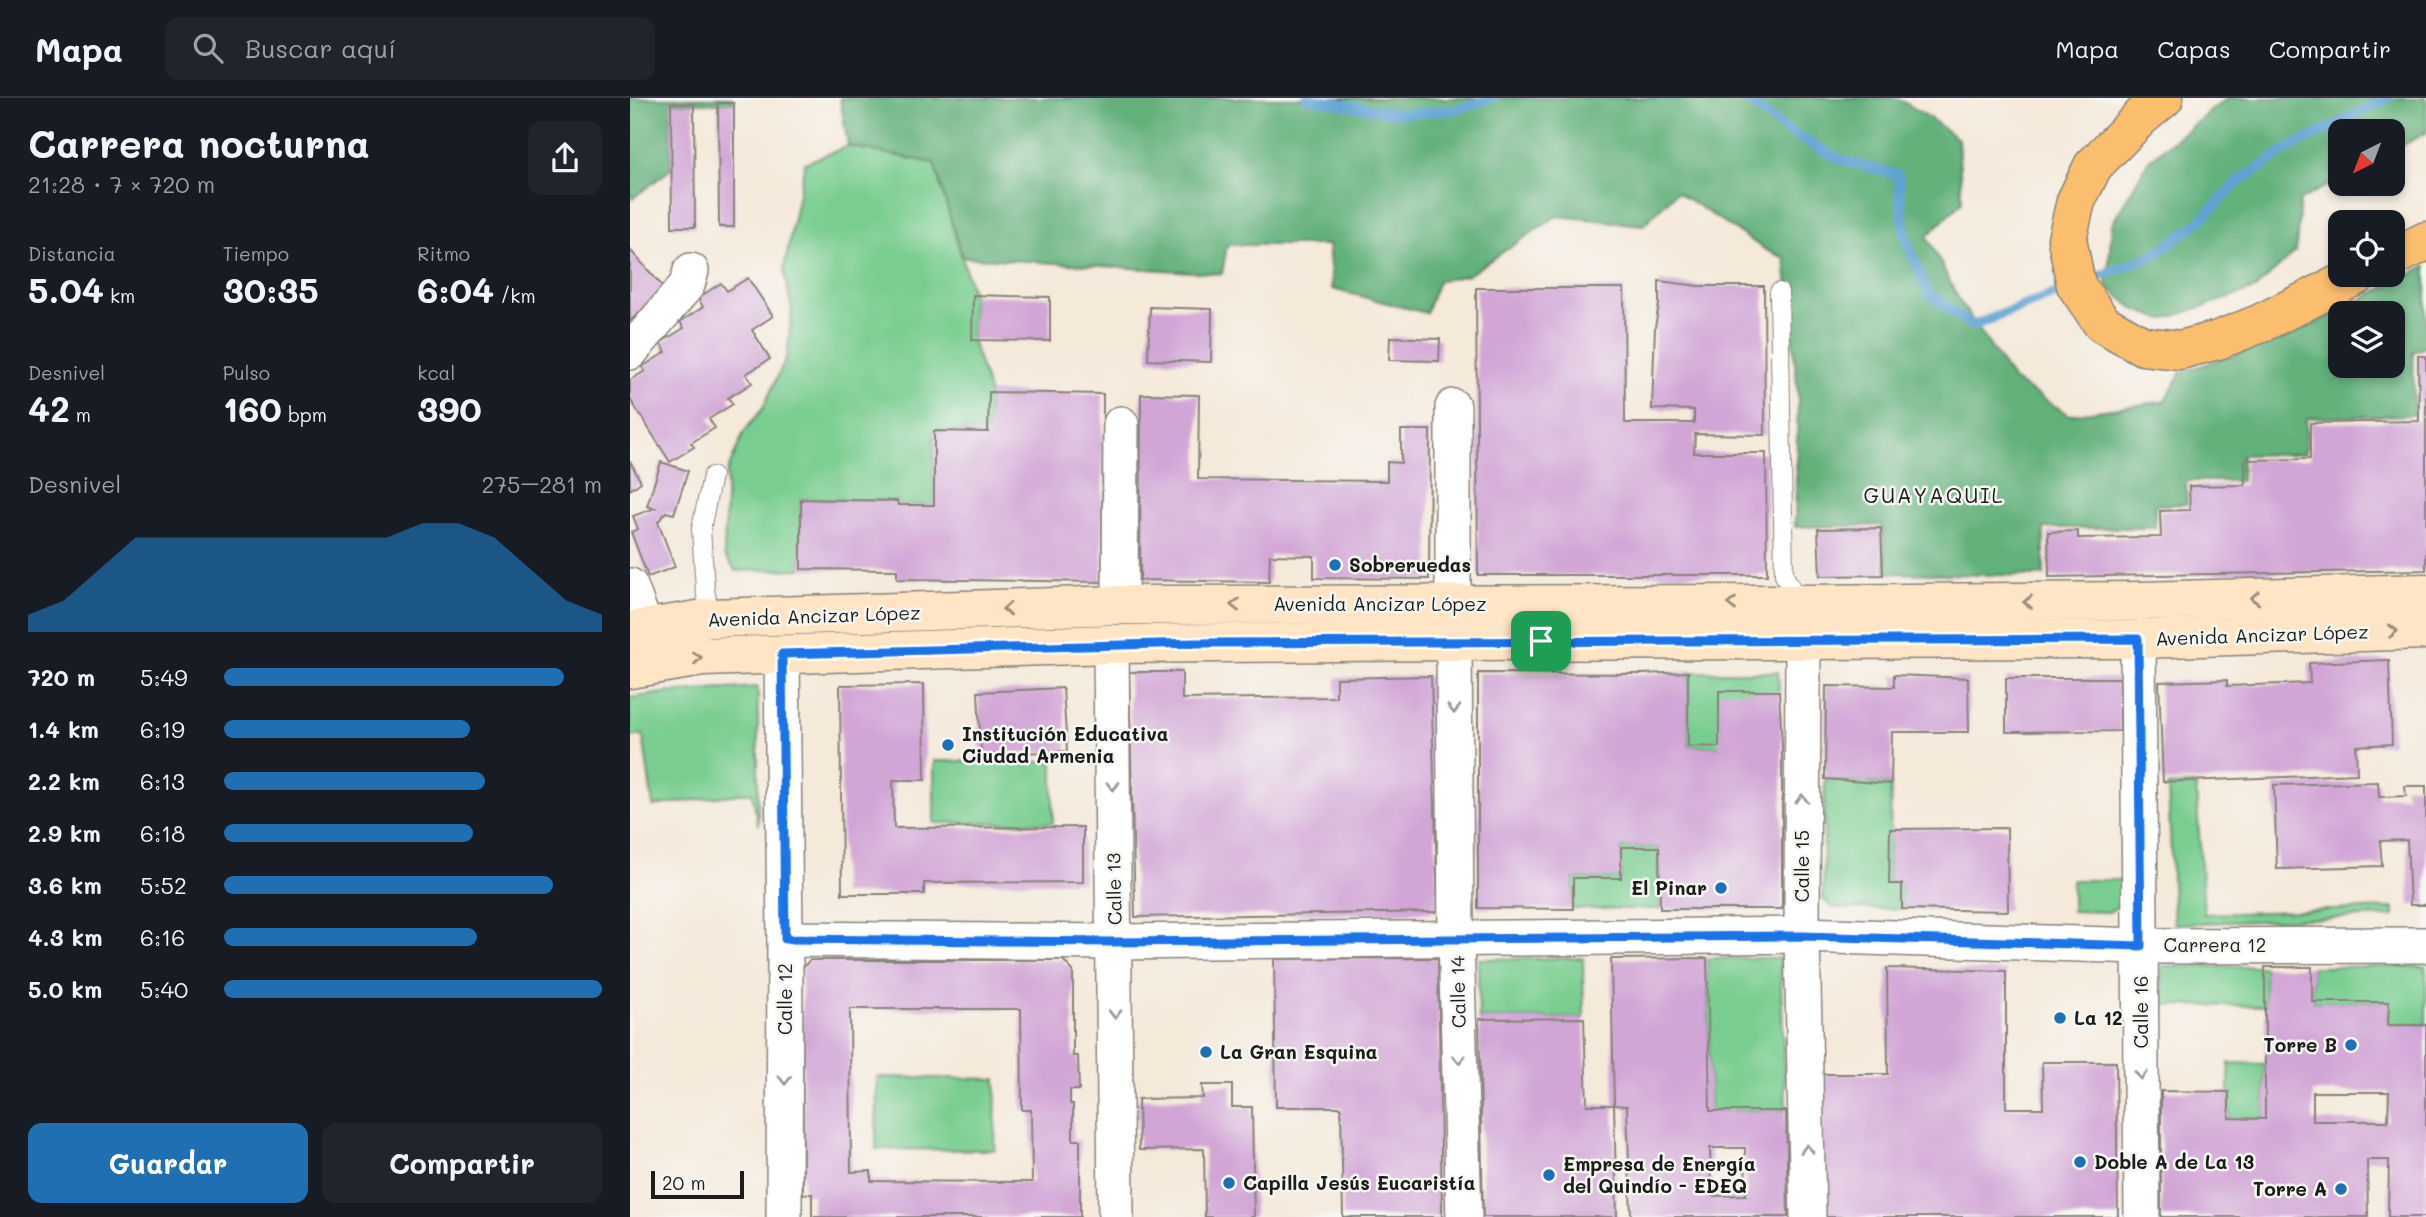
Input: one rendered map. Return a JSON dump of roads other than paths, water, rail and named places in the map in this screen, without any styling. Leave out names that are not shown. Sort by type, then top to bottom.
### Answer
[{"type":"main road","points":[[2164,98],[2141,117],[2093,166],[2076,201],[2067,239],[2076,285],[2102,323],[2143,346],[2180,350],[2218,340],[2259,324],[2334,287]]},
{"type":"main road","points":[[2405,252],[2426,241]]},
{"type":"main road","name":"Avenida Ancizar López","points":[[638,629],[710,618],[1120,605],[2140,601],[2426,593]]},
{"type":"main road","name":"Avenida Ancizar López","points":[[630,669],[702,657],[1111,645],[2138,639],[2426,630]]},
{"type":"street","points":[[630,352],[687,285],[691,271]]},
{"type":"street","points":[[1453,407],[1453,604]]},
{"type":"street","points":[[1120,605],[1121,424]]},
{"type":"street","points":[[630,586],[638,629]]},
{"type":"street","name":"Calle 16","points":[[2138,639],[2142,1217]]},
{"type":"street","name":"Calle 14","points":[[1454,641],[1456,939],[1464,1217]]},
{"type":"street","name":"Calle 15","points":[[1803,642],[1802,936],[1808,1217]]},
{"type":"street","name":"Calle 13","points":[[1111,645],[1115,1217]]},
{"type":"street","name":"Calle 12","points":[[782,654],[784,1217]]},
{"type":"street","name":"Carrera 12","points":[[785,939],[1114,942],[1802,936],[2141,946],[2426,945]]},
{"type":"lane","points":[[1779,292],[1784,575],[1800,604]]},
{"type":"lane","points":[[710,618],[701,529],[712,476]]},
{"type":"waterway","points":[[1307,98],[1399,114],[1455,110],[1493,98]]},
{"type":"waterway","points":[[1744,98],[1789,132],[1841,160],[1898,175],[1905,237],[1928,293],[1972,326],[2070,288]]},
{"type":"waterway","points":[[2084,282],[2154,255],[2199,222],[2237,183],[2286,150],[2388,98]]},
{"type":"place","name":"Sobreruedas","points":[[1335,565]]},
{"type":"place","name":"Institución Educativa Ciudad Armenia","points":[[948,745]]},
{"type":"place","name":"El Pinar","points":[[1721,888]]},
{"type":"place","name":"La 12","points":[[2060,1018]]},
{"type":"place","name":"Torre B","points":[[2351,1045]]},
{"type":"place","name":"La Gran Esquina","points":[[1206,1052]]},
{"type":"place","name":"Doble A de La 13","points":[[2080,1162]]},
{"type":"place","name":"Empresa de Energía del Quindío - EDEQ","points":[[1549,1175]]},
{"type":"place","name":"Capilla Jesús Eucaristía","points":[[1229,1183]]},
{"type":"place","name":"Torre A","points":[[2341,1189]]},
{"type":"district","name":"GUAYAQUIL","points":[[1934,496]]}]
